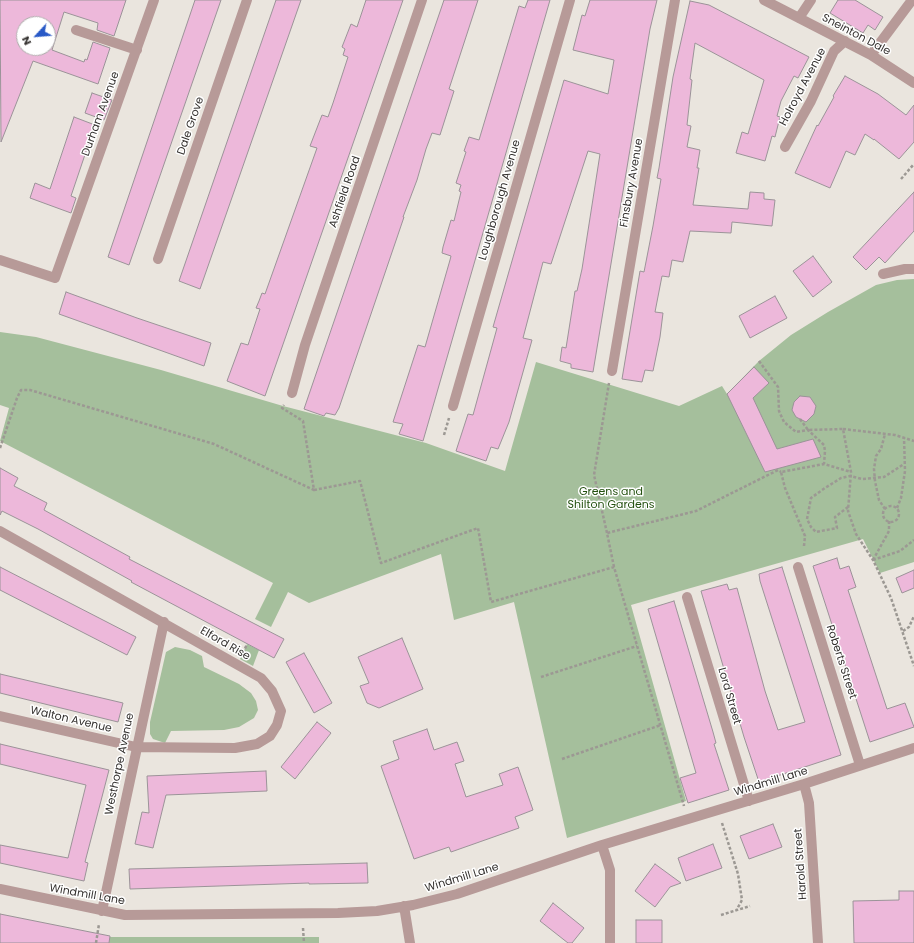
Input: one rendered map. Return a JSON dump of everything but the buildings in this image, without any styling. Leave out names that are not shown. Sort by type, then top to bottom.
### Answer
[{"type":"street","name":"Durham Avenue","points":[[0,260],[55,278],[154,0]]},
{"type":"street","name":"Dale Grove","points":[[158,259],[247,0]]},
{"type":"street","name":"Ashfield Road","points":[[292,393],[305,346],[422,0]]},
{"type":"street","name":"Loughborough Avenue","points":[[453,406],[570,0]]},
{"type":"street","name":"Finsbury Avenue","points":[[612,371],[675,0]]},
{"type":"street","name":"Sneinton Dale","points":[[764,0],[845,41],[914,83]]},
{"type":"street","points":[[800,18],[811,0]]},
{"type":"street","points":[[870,55],[912,0]]},
{"type":"street","points":[[76,30],[137,50]]},
{"type":"street","name":"Holroyd Avenue","points":[[785,147],[811,101],[834,51],[845,41]]},
{"type":"street","points":[[883,274],[905,269],[914,270]]},
{"type":"street","name":"Elford Rise","points":[[0,531],[261,678],[272,690],[281,711],[277,725],[270,736],[258,744],[235,748],[136,747]]},
{"type":"street","name":"Roberts Street","points":[[798,567],[860,765]]},
{"type":"street","name":"Lord Street","points":[[688,597],[749,801]]},
{"type":"street","name":"Westhorpe Avenue","points":[[102,911],[164,622]]},
{"type":"street","name":"Walton Avenue","points":[[0,716],[136,747]]},
{"type":"street","name":"Windmill Lane","points":[[0,889],[125,915],[338,913],[377,911],[457,894],[602,845],[718,811],[914,748]]},
{"type":"street","name":"Harold Street","points":[[804,784],[809,803],[818,943]]},
{"type":"street","points":[[602,845],[610,870],[610,943]]},
{"type":"street","points":[[404,906],[410,943]]},
{"type":"path","points":[[901,179],[914,164]]},
{"type":"path","points":[[759,362],[778,387],[779,411],[784,422],[796,432],[808,430],[843,429],[904,437],[914,441]]},
{"type":"path","points":[[0,448],[16,398],[21,390],[30,390],[214,444],[314,490],[360,481],[382,563],[478,528],[491,602],[614,568]]},
{"type":"path","points":[[607,397],[594,476],[614,568],[689,820]]},
{"type":"path","points":[[282,408],[303,421],[314,490]]},
{"type":"path","points":[[800,419],[808,430],[824,445],[824,464]]},
{"type":"path","points":[[843,429],[850,472],[848,507],[856,534],[873,560],[891,598],[914,666]]},
{"type":"path","points":[[885,434],[881,449],[876,456],[874,478],[879,500],[885,509],[884,516],[890,521]]},
{"type":"path","points":[[890,521],[894,521],[898,518],[904,464],[904,437]]},
{"type":"path","points":[[607,533],[696,510],[779,471],[824,464],[850,472]]},
{"type":"path","points":[[848,507],[836,517],[837,528],[816,532],[811,527],[808,519],[811,498],[841,478],[850,476],[862,479],[884,477],[904,464]]},
{"type":"path","points":[[779,471],[805,536],[804,546]]},
{"type":"path","points":[[885,509],[891,506],[898,508]]},
{"type":"path","points":[[873,560],[889,531],[890,521]]},
{"type":"path","points":[[873,560],[900,550],[914,540]]},
{"type":"path","points":[[902,630],[909,627],[914,616]]},
{"type":"path","points":[[541,677],[637,646]]},
{"type":"path","points":[[562,758],[660,725]]},
{"type":"path","points":[[718,811],[738,874],[742,900],[736,911]]},
{"type":"path","points":[[721,915],[750,906]]},
{"type":"path","points":[[96,943],[98,929]]},
{"type":"green space","name":"Greens and Shilton Gardens","points":[[914,279],[914,562],[880,573],[863,539],[631,605],[686,801],[567,838],[514,602],[454,620],[441,554],[309,603],[288,592],[271,627],[255,619],[273,583],[0,441],[9,408],[0,405],[0,332],[36,337],[161,370],[283,406],[426,443],[505,471],[536,362],[679,406],[722,386],[727,394],[759,361],[791,335],[876,285],[897,280]]},
{"type":"green space","points":[[247,644],[259,650],[253,666],[240,659]]},
{"type":"green space","points":[[175,647],[190,650],[202,656],[204,667],[239,684],[251,693],[256,701],[258,710],[254,718],[239,727],[224,730],[171,731],[165,743],[153,739],[150,734],[150,722],[166,652]]},
{"type":"green space","points":[[105,937],[319,937],[319,943],[104,943]]}]
